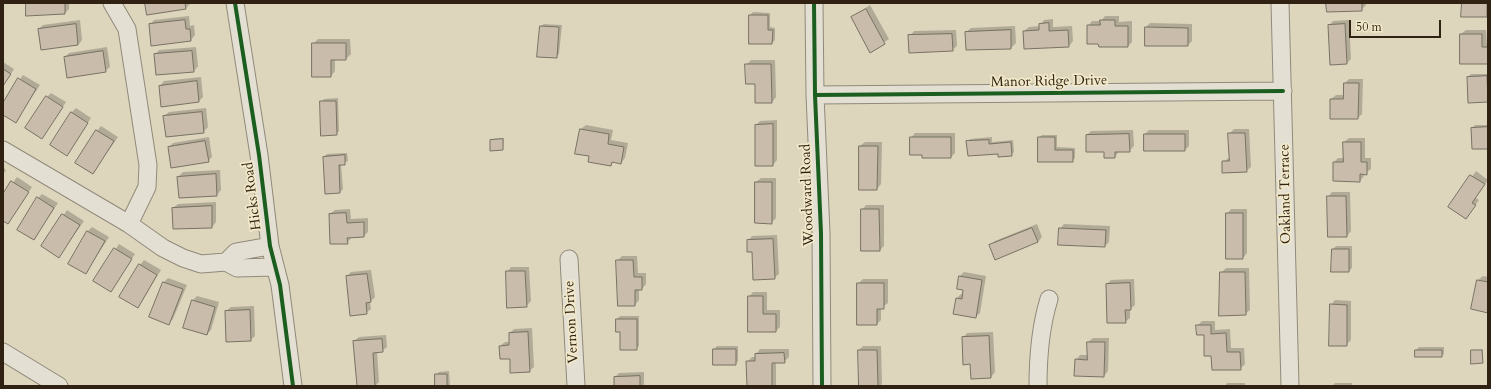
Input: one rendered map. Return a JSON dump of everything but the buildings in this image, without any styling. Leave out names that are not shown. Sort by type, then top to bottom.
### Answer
[{"type":"street","points":[[112,3],[127,29],[148,165],[147,187],[129,224]]},
{"type":"street","name":"Hicks Road","points":[[235,3],[259,155],[270,246],[280,285],[293,386]]},
{"type":"street","name":"Woodward Road","points":[[814,3],[815,95],[821,233],[822,386]]},
{"type":"street","name":"Oakland Terrace","points":[[1280,3],[1290,386]]},
{"type":"street","name":"Manor Ridge Drive","points":[[815,95],[1283,91]]},
{"type":"street","points":[[3,150],[129,224],[163,248],[183,258],[201,264],[226,262],[238,268],[274,266]]},
{"type":"street","points":[[226,262],[236,252],[270,246]]},
{"type":"street","name":"Vernon Drive","points":[[569,259],[576,386]]},
{"type":"street","points":[[1038,386],[1039,342],[1049,299]]},
{"type":"street","points":[[3,352],[59,386]]},
{"type":"cycle path","points":[[235,3],[259,155],[270,246],[280,285],[293,386]]},
{"type":"cycle path","points":[[814,3],[815,95],[821,233],[822,386]]},
{"type":"cycle path","points":[[815,95],[1283,91]]}]
